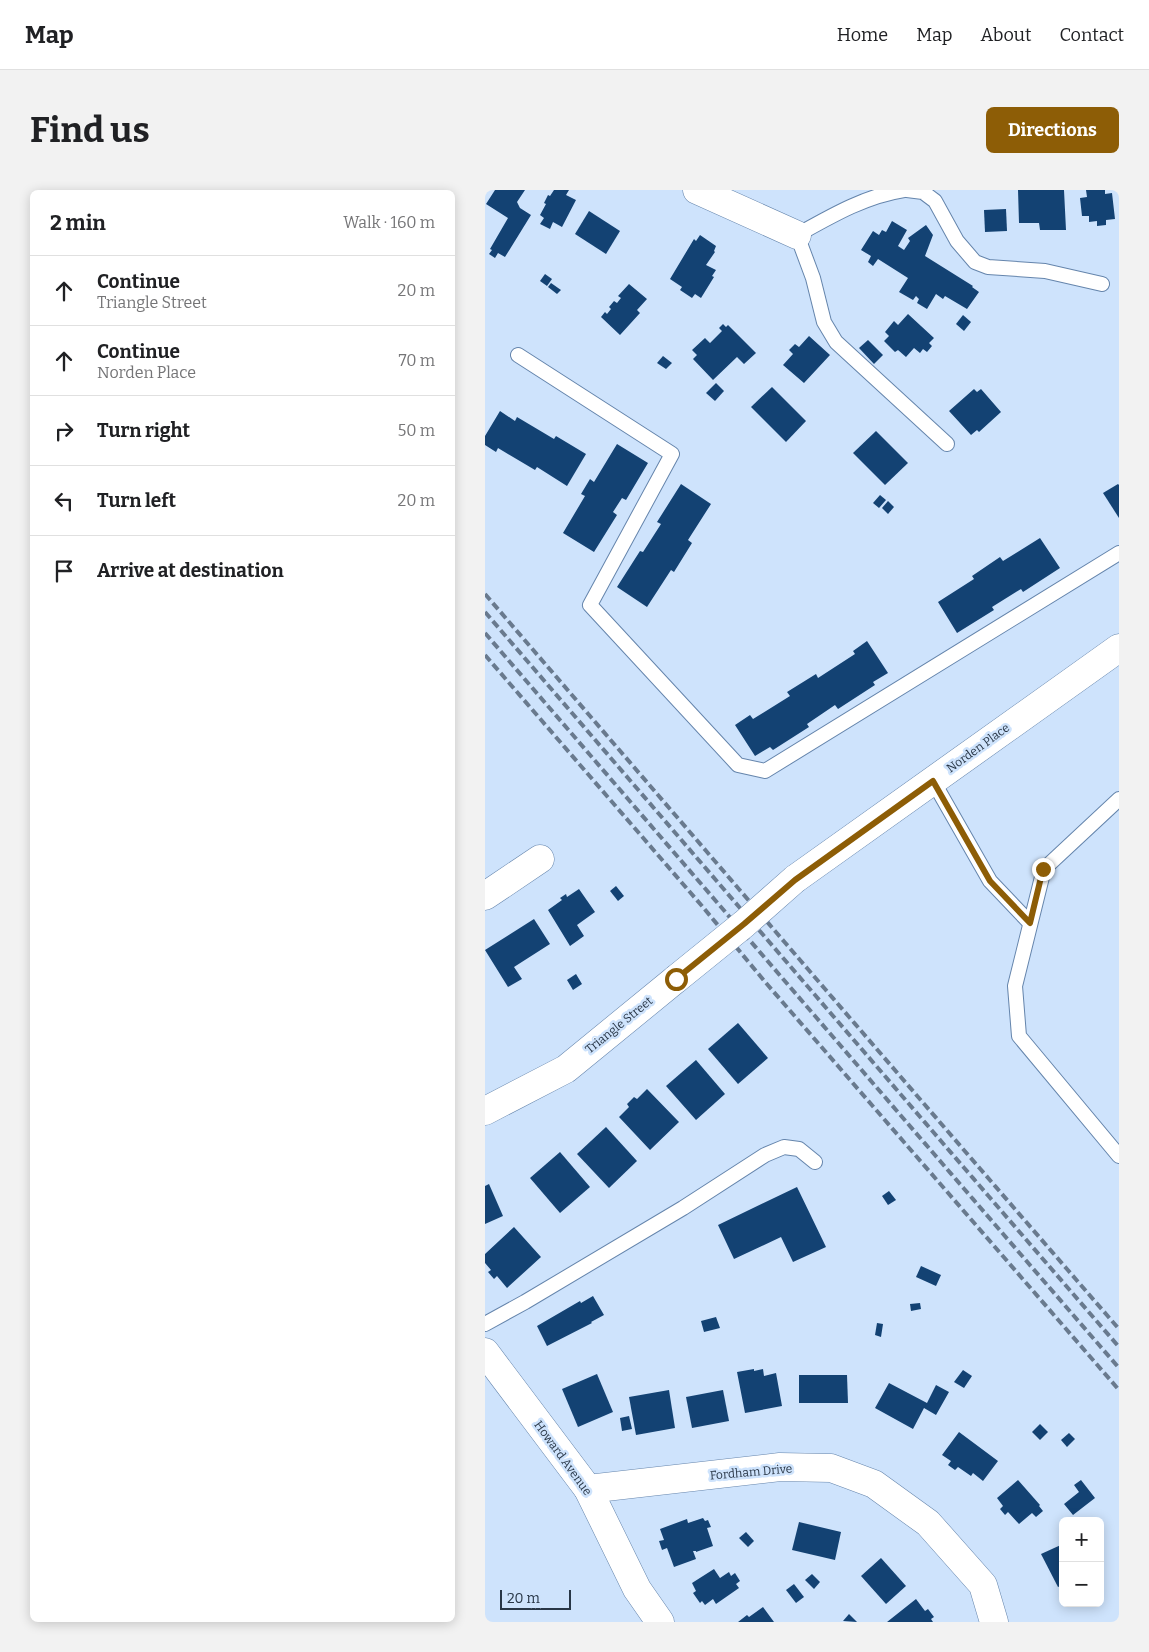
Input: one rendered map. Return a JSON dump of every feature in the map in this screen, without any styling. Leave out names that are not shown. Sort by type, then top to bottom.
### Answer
[{"type":"street","points":[[697,190],[797,235]]},
{"type":"street","name":"Norden Place","points":[[744,924],[795,880],[1117,652]]},
{"type":"street","points":[[485,896],[539,859]]},
{"type":"street","name":"Triangle Street","points":[[485,1111],[566,1069],[744,924]]},
{"type":"street","name":"Howard Avenue","points":[[485,1352],[588,1489],[637,1589],[660,1622]]},
{"type":"street","name":"Fordham Drive","points":[[588,1489],[780,1467],[831,1468],[874,1484],[928,1523],[983,1585],[994,1622]]},
{"type":"lane","points":[[947,444],[837,342],[824,322],[813,278],[797,235],[833,214],[868,199],[890,192],[906,190],[923,192],[935,201],[957,240],[975,262],[989,267],[1045,272],[1102,284]]},
{"type":"lane","points":[[518,355],[672,454],[590,605],[737,765],[765,771],[1119,553]]},
{"type":"lane","points":[[933,781],[990,881],[1030,923]]},
{"type":"lane","points":[[1119,799],[1043,869],[1015,986],[1019,1036],[1119,1156]]},
{"type":"lane","points":[[485,1324],[683,1208],[765,1155],[784,1147],[799,1149],[815,1162]]},
{"type":"building","points":[[495,190],[525,190],[517,202],[520,208],[531,215],[505,257],[498,253],[495,258],[489,254],[492,250],[490,249],[508,218],[486,204]]},
{"type":"building","points":[[554,190],[569,190],[566,195],[576,200],[562,227],[553,222],[550,229],[540,224],[544,218],[540,215],[548,195],[550,196]]},
{"type":"building","points":[[1018,190],[1064,190],[1066,230],[1040,230],[1039,223],[1019,223]]},
{"type":"building","points":[[1086,190],[1105,190],[1105,194],[1112,193],[1115,219],[1106,220],[1106,225],[1097,226],[1097,221],[1089,222],[1089,216],[1082,216],[1080,198],[1087,197]]},
{"type":"building","points":[[1006,209],[1007,231],[985,232],[984,210]]},
{"type":"building","points":[[589,211],[620,231],[606,254],[575,234]]},
{"type":"building","points":[[892,221],[907,230],[898,246],[904,250],[910,241],[908,238],[926,225],[933,235],[925,256],[973,286],[979,292],[967,309],[945,296],[943,299],[936,294],[927,309],[917,303],[919,299],[916,296],[913,300],[899,292],[908,278],[878,259],[873,266],[868,262],[871,256],[861,250],[873,231],[879,235],[882,230],[886,232]]},
{"type":"building","points":[[700,235],[716,246],[715,252],[706,265],[716,270],[712,276],[714,277],[701,298],[695,294],[692,298],[680,290],[682,287],[670,279],[694,239],[696,241]]},
{"type":"building","points":[[545,274],[552,279],[547,286],[540,281]]},
{"type":"building","points":[[551,283],[561,290],[557,294],[548,287]]},
{"type":"building","points":[[629,284],[647,299],[637,310],[640,313],[620,335],[601,317],[605,312],[607,314],[611,309],[609,307],[614,301],[617,303],[621,298],[618,296]]},
{"type":"building","points":[[908,314],[934,338],[929,343],[932,346],[927,352],[923,349],[920,353],[914,348],[906,357],[898,350],[895,352],[884,341],[889,336],[885,332],[894,321],[898,325]]},
{"type":"building","points":[[963,315],[971,322],[964,331],[956,324]]},
{"type":"building","points":[[723,324],[726,327],[728,325],[756,353],[744,364],[737,357],[713,380],[693,359],[697,355],[692,350],[705,338],[710,343],[722,331],[719,328]]},
{"type":"building","points":[[809,336],[830,355],[804,383],[783,365],[793,354],[789,350],[795,344],[799,347]]},
{"type":"building","points":[[868,340],[883,355],[874,364],[859,348]]},
{"type":"building","points":[[663,356],[672,363],[666,369],[657,363]]},
{"type":"building","points":[[716,383],[724,391],[715,401],[706,393]]},
{"type":"building","points":[[772,387],[806,421],[786,442],[751,407]]},
{"type":"building","points":[[974,389],[977,392],[981,389],[1001,412],[979,432],[977,430],[971,435],[949,411]]},
{"type":"building","points":[[500,411],[515,421],[517,417],[554,439],[556,436],[586,454],[567,486],[537,467],[535,470],[498,448],[496,452],[485,445],[485,436]]},
{"type":"building","points":[[876,431],[908,463],[885,485],[853,453]]},
{"type":"building","points":[[617,444],[648,463],[626,500],[622,498],[613,512],[617,515],[594,552],[563,533],[585,496],[581,494],[590,479],[594,482]]},
{"type":"building","points":[[681,484],[711,504],[688,540],[692,543],[674,572],[671,570],[647,607],[617,587],[640,551],[643,552],[661,524],[657,522]]},
{"type":"building","points":[[1119,485],[1119,518],[1103,493]]},
{"type":"building","points":[[880,495],[886,500],[879,508],[873,503]]},
{"type":"building","points":[[888,501],[894,507],[888,514],[882,508]]},
{"type":"building","points":[[1040,538],[1060,568],[1023,592],[1021,589],[992,607],[994,610],[957,633],[938,602],[974,579],[972,576],[1000,557],[1003,561]]},
{"type":"building","points":[[867,641],[888,673],[873,682],[875,685],[838,709],[835,705],[807,724],[809,727],[773,750],[770,747],[755,756],[735,725],[750,715],[753,719],[790,696],[787,692],[816,674],[818,678],[855,654],[853,651]]},
{"type":"building","points":[[616,886],[624,896],[618,901],[610,891]]},
{"type":"building","points":[[579,889],[595,912],[577,925],[584,936],[570,946],[548,910],[562,900],[560,898],[566,894],[567,897]]},
{"type":"building","points":[[534,919],[550,944],[514,967],[522,979],[508,987],[485,950]]},
{"type":"building","points":[[576,974],[582,984],[573,990],[567,980]]},
{"type":"building","points":[[738,1023],[768,1058],[738,1084],[708,1049]]},
{"type":"building","points":[[696,1060],[725,1094],[696,1120],[666,1086]]},
{"type":"building","points":[[647,1089],[679,1122],[650,1150],[619,1117],[629,1107],[627,1104],[634,1097],[637,1099]]},
{"type":"building","points":[[606,1127],[637,1161],[609,1188],[577,1154]]},
{"type":"building","points":[[560,1152],[590,1187],[560,1213],[530,1178]]},
{"type":"building","points":[[489,1184],[503,1216],[485,1224],[485,1186]]},
{"type":"building","points":[[797,1187],[826,1247],[793,1262],[781,1237],[734,1259],[718,1225]]},
{"type":"building","points":[[889,1191],[896,1200],[888,1205],[882,1196]]},
{"type":"building","points":[[514,1227],[541,1257],[507,1288],[497,1276],[494,1279],[488,1272],[491,1270],[485,1263],[485,1254]]},
{"type":"building","points":[[921,1266],[941,1275],[936,1286],[916,1277]]},
{"type":"building","points":[[593,1296],[604,1315],[547,1346],[537,1326],[580,1301],[581,1303]]},
{"type":"building","points":[[920,1303],[921,1309],[911,1311],[910,1304]]},
{"type":"building","points":[[716,1317],[720,1328],[704,1332],[701,1321]]},
{"type":"building","points":[[877,1323],[883,1324],[881,1337],[875,1335]]},
{"type":"building","points":[[754,1369],[754,1371],[763,1369],[764,1376],[776,1373],[782,1406],[745,1413],[737,1372]]},
{"type":"building","points":[[963,1370],[972,1376],[964,1388],[954,1382]]},
{"type":"building","points":[[597,1374],[613,1412],[578,1427],[562,1389]]},
{"type":"building","points":[[799,1375],[847,1375],[848,1403],[799,1403]]},
{"type":"building","points":[[889,1383],[927,1403],[936,1385],[949,1392],[936,1415],[924,1408],[913,1429],[875,1408]]},
{"type":"building","points":[[669,1390],[675,1428],[636,1435],[629,1397]]},
{"type":"building","points":[[723,1390],[729,1421],[692,1428],[686,1397]]},
{"type":"building","points":[[629,1416],[632,1429],[622,1431],[620,1418]]},
{"type":"building","points":[[1040,1424],[1048,1432],[1040,1440],[1032,1432]]},
{"type":"building","points":[[959,1432],[998,1461],[983,1481],[973,1473],[971,1476],[958,1467],[955,1470],[948,1465],[951,1461],[942,1455]]},
{"type":"building","points":[[1069,1433],[1075,1439],[1067,1447],[1061,1440]]},
{"type":"building","points":[[1018,1480],[1043,1511],[1036,1517],[1032,1513],[1019,1524],[1008,1512],[1005,1515],[1000,1509],[1003,1506],[997,1498]]},
{"type":"building","points":[[1081,1480],[1095,1498],[1073,1515],[1064,1504],[1079,1492],[1074,1485]]},
{"type":"building","points":[[703,1518],[705,1521],[708,1520],[711,1527],[707,1528],[713,1546],[696,1552],[693,1551],[696,1559],[674,1567],[667,1548],[662,1550],[659,1541],[664,1540],[660,1529],[687,1519],[688,1523]]},
{"type":"building","points":[[799,1522],[841,1532],[835,1560],[792,1550]]},
{"type":"building","points":[[746,1532],[754,1541],[748,1547],[739,1538]]},
{"type":"building","points":[[1059,1546],[1059,1587],[1058,1587],[1041,1554]]},
{"type":"building","points":[[881,1558],[906,1586],[886,1604],[861,1576]]},
{"type":"building","points":[[714,1569],[720,1578],[729,1572],[731,1576],[735,1573],[740,1581],[736,1584],[739,1588],[716,1604],[713,1599],[705,1605],[702,1601],[700,1603],[693,1593],[696,1591],[692,1583]]},
{"type":"building","points":[[812,1574],[820,1582],[814,1589],[805,1580]]},
{"type":"building","points":[[794,1584],[804,1597],[796,1603],[786,1590]]},
{"type":"building","points":[[916,1599],[925,1611],[928,1609],[934,1617],[931,1619],[933,1622],[887,1622]]},
{"type":"building","points":[[763,1607],[774,1622],[738,1622],[747,1615],[749,1617]]},
{"type":"building","points":[[849,1614],[857,1622],[843,1621]]},
{"type":"railway","points":[[485,594],[1119,1329]]},
{"type":"railway","points":[[485,612],[1119,1347]]},
{"type":"railway","points":[[485,633],[1119,1368]]},
{"type":"railway","points":[[485,655],[1119,1390]]},
{"type":"route","points":[[676,979],[795,880],[933,781],[990,881],[1030,923],[1043,869]]}]
